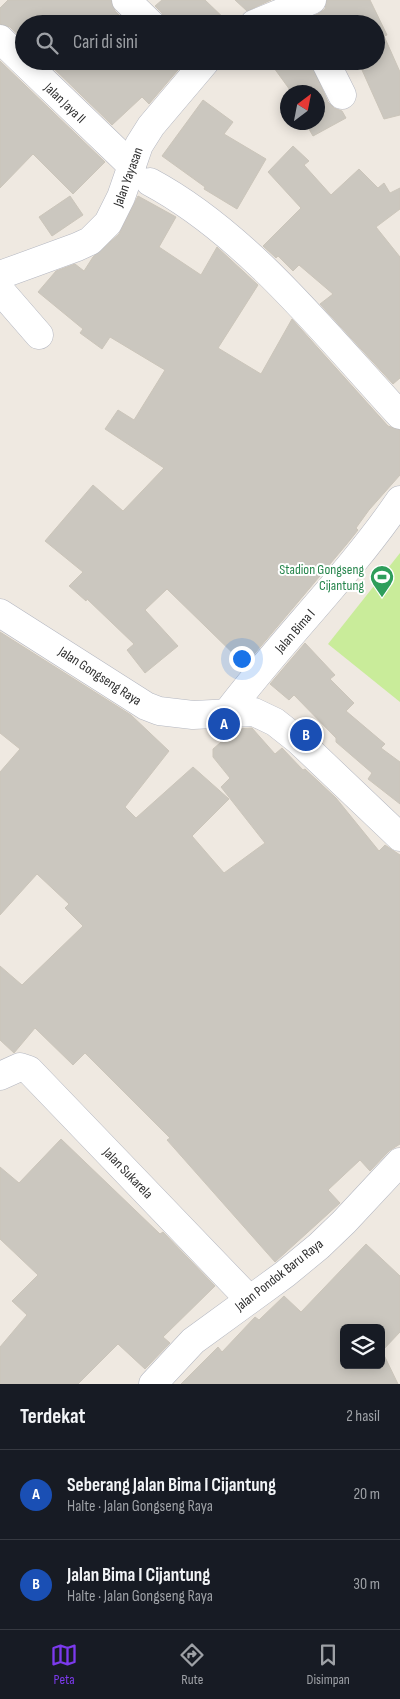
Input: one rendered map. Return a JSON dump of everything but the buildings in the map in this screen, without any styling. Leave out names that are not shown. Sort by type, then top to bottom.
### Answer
[{"type":"street","points":[[126,0],[142,15]]},
{"type":"street","points":[[280,15],[301,8]]},
{"type":"street","name":"Jalan Jaya II","points":[[0,39],[15,53]]},
{"type":"street","name":"Jalan Jaya II","points":[[32,70],[141,174],[219,228],[276,283],[400,415]]},
{"type":"street","name":"Jalan Yayasan","points":[[0,275],[77,247],[90,240],[108,223],[141,174],[139,145],[193,70]]},
{"type":"street","points":[[329,70],[342,94]]},
{"type":"street","points":[[0,290],[39,336]]},
{"type":"street","name":"Jalan Bima I","points":[[226,714],[375,537],[400,500]]},
{"type":"street","name":"Jalan Gongseng Raya","points":[[0,613],[76,660],[137,703],[174,714],[254,712],[285,728],[400,837]]},
{"type":"street","name":"Jalan Sukarela","points":[[1,1073],[13,1068],[24,1067],[38,1079],[249,1299]]},
{"type":"street","name":"Jalan Pondok Baru Raya","points":[[153,1384],[193,1341],[285,1274],[319,1246],[400,1162]]},
{"type":"green space","name":"Stadion Gongseng Cijantung","points":[[400,553],[400,702],[328,644]]},
{"type":"place","name":"Stadion Gongseng Cijantung","points":[[382,598]]},
{"type":"place","name":"Seberang Jalan Bima I Cijantung","points":[[224,724]]},
{"type":"place","name":"Jalan Bima I Cijantung","points":[[306,735]]}]
